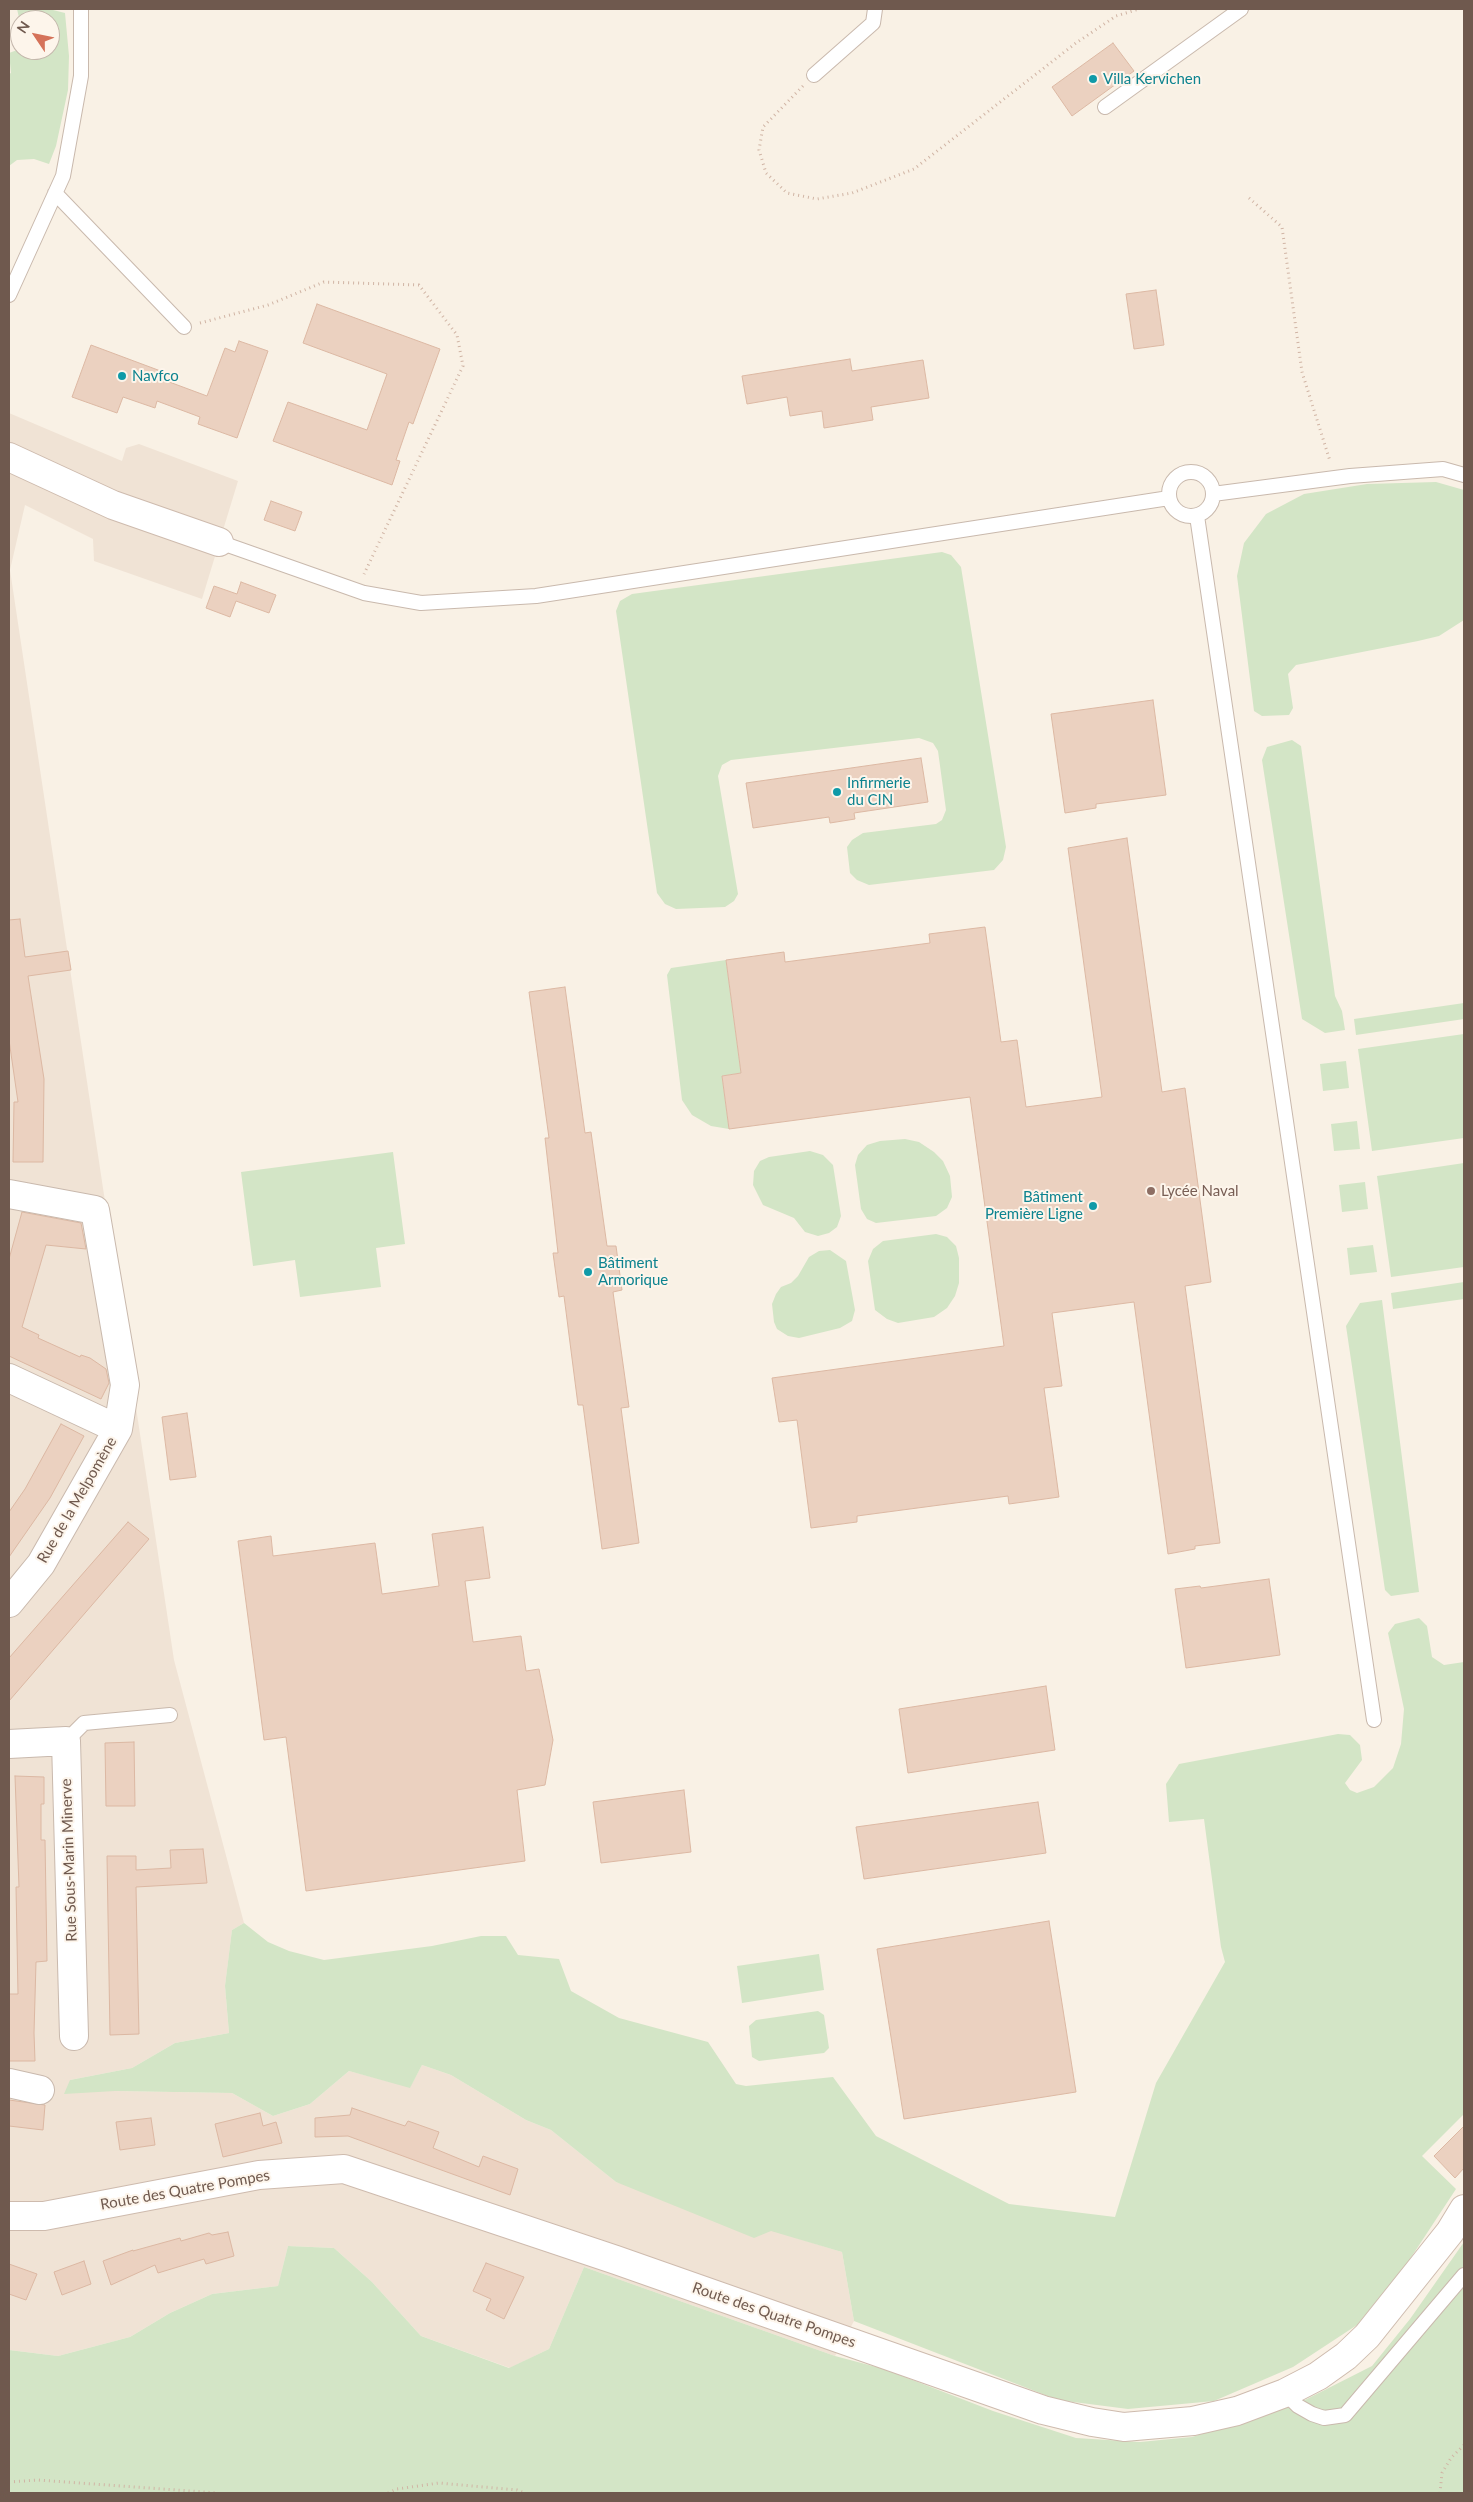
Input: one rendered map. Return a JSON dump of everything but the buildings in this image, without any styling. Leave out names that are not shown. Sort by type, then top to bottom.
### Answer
[{"type":"street","points":[[9,457],[113,505],[219,542]]},
{"type":"street","name":"Rue de la Melpomène","points":[[9,1194],[95,1210],[125,1385],[118,1429],[41,1564],[9,1603]]},
{"type":"street","points":[[9,1378],[118,1429]]},
{"type":"street","points":[[9,1744],[66,1742]]},
{"type":"street","name":"Rue Sous-Marin Minerve","points":[[66,1742],[74,2036]]},
{"type":"street","points":[[9,2083],[40,2090]]},
{"type":"street","name":"Route des Quatre Pompes","points":[[9,2216],[44,2216],[259,2175],[344,2169],[616,2260],[1043,2410],[1092,2422],[1124,2427],[1193,2421],[1237,2411],[1286,2392],[1318,2376],[1346,2356],[1367,2336],[1450,2232],[1464,2209]]},
{"type":"lane","points":[[9,295],[63,176],[81,76],[81,9]]},
{"type":"lane","points":[[814,75],[873,23],[875,9]]},
{"type":"lane","points":[[1105,107],[1241,9]]},
{"type":"lane","points":[[55,193],[184,326]]},
{"type":"lane","points":[[1213,494],[1336,478],[1443,469],[1464,475]]},
{"type":"lane","points":[[1188,473],[1203,476],[1212,487],[1213,494],[1209,508],[1197,516],[1189,516],[1176,511],[1169,498],[1171,484],[1188,473]]},
{"type":"lane","points":[[219,542],[356,590],[421,603],[536,596],[1169,498]]},
{"type":"lane","points":[[1197,516],[1374,1720]]},
{"type":"lane","points":[[66,1742],[84,1723],[170,1715]]},
{"type":"lane","points":[[1286,2392],[1298,2406],[1312,2414],[1324,2418],[1345,2415],[1464,2275]]},
{"type":"path","points":[[814,75],[763,127],[759,150],[766,174],[786,193],[817,199],[852,194],[914,169],[1076,44],[1116,16],[1139,9]]},
{"type":"path","points":[[1249,198],[1282,227],[1302,372],[1336,478]]},
{"type":"path","points":[[184,326],[268,305],[324,282],[391,284],[419,285],[457,335],[463,366],[356,590]]},
{"type":"path","points":[[1440,2493],[1442,2473],[1450,2458],[1464,2445]]},
{"type":"path","points":[[9,2482],[38,2480],[218,2493]]},
{"type":"path","points":[[388,2493],[397,2489],[439,2483],[517,2490],[525,2493]]},
{"type":"shaded area","points":[[9,413],[122,461],[126,448],[139,444],[238,481],[202,599],[94,561],[93,539],[25,505],[10,570],[174,1660],[244,1923],[232,1930],[225,1986],[229,2033],[175,2043],[132,2068],[70,2080],[115,2091],[232,2093],[273,2116],[310,2104],[349,2071],[410,2087],[422,2065],[451,2075],[526,2120],[551,2130],[616,2182],[842,2252],[854,2321],[835,2356],[584,2267],[549,2349],[510,2368],[421,2336],[372,2282],[334,2248],[288,2246],[278,2286],[212,2294],[170,2313],[130,2337],[58,2356],[9,2350]]},
{"type":"green space","points":[[17,9],[53,10],[17,10]]},
{"type":"green space","points":[[60,12],[65,13],[69,56],[68,90],[56,146],[49,164],[34,159],[17,160],[9,166],[9,74],[11,73],[9,53],[10,60],[60,60]]},
{"type":"green space","points":[[1436,482],[1464,490],[1464,620],[1439,636],[1296,665],[1288,674],[1293,708],[1289,715],[1262,716],[1254,711],[1237,576],[1244,543],[1266,514],[1304,494],[1367,484]]},
{"type":"green space","points":[[942,552],[951,555],[961,567],[1006,847],[1003,860],[994,870],[869,885],[857,880],[850,873],[847,847],[852,840],[863,833],[936,824],[942,820],[946,810],[938,751],[933,743],[919,738],[731,760],[722,765],[718,776],[738,894],[734,901],[725,907],[676,909],[665,904],[657,893],[616,611],[620,601],[632,594]]},
{"type":"green space","points":[[1292,740],[1301,746],[1335,996],[1342,1011],[1345,1030],[1325,1033],[1302,1019],[1262,760],[1267,747]]},
{"type":"green space","points":[[726,960],[741,1073],[722,1076],[729,1129],[711,1126],[692,1115],[682,1100],[667,975],[671,968]]},
{"type":"green space","points":[[1464,1003],[1464,1019],[1356,1035],[1354,1019]]},
{"type":"green space","points":[[1464,1034],[1464,1138],[1372,1151],[1358,1049]]},
{"type":"green space","points":[[1346,1061],[1349,1088],[1323,1091],[1320,1064]]},
{"type":"green space","points":[[1357,1121],[1360,1149],[1334,1151],[1331,1124]]},
{"type":"green space","points":[[905,1139],[919,1142],[943,1161],[950,1176],[952,1197],[947,1208],[936,1216],[876,1223],[867,1219],[861,1209],[855,1165],[858,1155],[867,1145],[880,1141]]},
{"type":"green space","points":[[810,1151],[823,1155],[833,1165],[841,1216],[837,1227],[829,1233],[818,1236],[805,1232],[794,1218],[763,1205],[753,1185],[754,1171],[760,1161],[769,1157]]},
{"type":"green space","points":[[393,1152],[405,1244],[376,1248],[381,1287],[300,1297],[295,1260],[253,1266],[241,1172]]},
{"type":"green space","points":[[1464,1163],[1464,1267],[1391,1277],[1377,1176]]},
{"type":"green space","points":[[1365,1182],[1368,1209],[1342,1212],[1339,1185]]},
{"type":"green space","points":[[936,1234],[947,1237],[956,1246],[959,1258],[959,1283],[955,1296],[947,1308],[934,1317],[898,1323],[887,1319],[875,1310],[868,1261],[873,1249],[883,1241]]},
{"type":"green space","points":[[1373,1245],[1377,1272],[1350,1275],[1347,1248]]},
{"type":"green space","points":[[830,1250],[846,1261],[855,1310],[852,1321],[840,1328],[799,1338],[788,1336],[777,1329],[774,1322],[772,1304],[776,1294],[781,1287],[791,1283],[798,1276],[809,1257],[819,1251]]},
{"type":"green space","points":[[1464,1282],[1464,1299],[1393,1309],[1391,1293]]},
{"type":"green space","points":[[1382,1300],[1419,1592],[1391,1596],[1385,1590],[1346,1326],[1360,1303]]},
{"type":"green space","points":[[1419,1618],[1427,1626],[1432,1657],[1444,1665],[1464,1662],[1464,2114],[1422,2156],[1456,2189],[1406,2265],[1357,2325],[1293,2367],[1214,2401],[1128,2409],[1058,2400],[854,2321],[842,2252],[771,2231],[754,2238],[616,2182],[551,2130],[526,2120],[451,2075],[422,2065],[410,2088],[349,2071],[310,2104],[273,2116],[232,2093],[115,2091],[64,2094],[70,2080],[132,2068],[175,2043],[229,2033],[225,1986],[232,1930],[244,1923],[268,1942],[289,1951],[324,1960],[432,1946],[481,1936],[506,1936],[518,1955],[559,1959],[571,1991],[619,2018],[708,2042],[736,2084],[746,2086],[833,2077],[876,2136],[1009,2204],[1115,2217],[1156,2083],[1225,1962],[1221,1947],[1204,1819],[1169,1822],[1166,1784],[1179,1764],[1338,1734],[1350,1735],[1360,1745],[1362,1760],[1345,1783],[1350,1790],[1357,1793],[1374,1787],[1393,1768],[1401,1744],[1404,1709],[1388,1633],[1395,1624]]},
{"type":"green space","points":[[819,1954],[824,1990],[742,2003],[737,1966]]},
{"type":"green space","points":[[818,2011],[824,2015],[829,2048],[824,2053],[759,2061],[752,2057],[749,2026],[756,2020]]},
{"type":"green space","points":[[1464,2242],[1464,2493],[9,2493],[9,2350],[58,2356],[130,2337],[170,2313],[212,2294],[278,2286],[288,2246],[334,2248],[372,2282],[421,2336],[509,2368],[549,2349],[584,2267],[835,2356],[884,2369],[993,2411],[1076,2438],[1140,2442],[1192,2437],[1297,2404],[1372,2366],[1410,2319]]},
{"type":"place","name":"Villa Kervichen","points":[[1093,79]]},
{"type":"place","name":"Navfco","points":[[122,376]]},
{"type":"place","name":"Infirmerie du CIN","points":[[837,792]]},
{"type":"place","name":"Lycée Naval","points":[[1151,1191]]},
{"type":"place","name":"Bâtiment Première Ligne","points":[[1093,1206]]},
{"type":"place","name":"Bâtiment Armorique","points":[[588,1272]]}]
